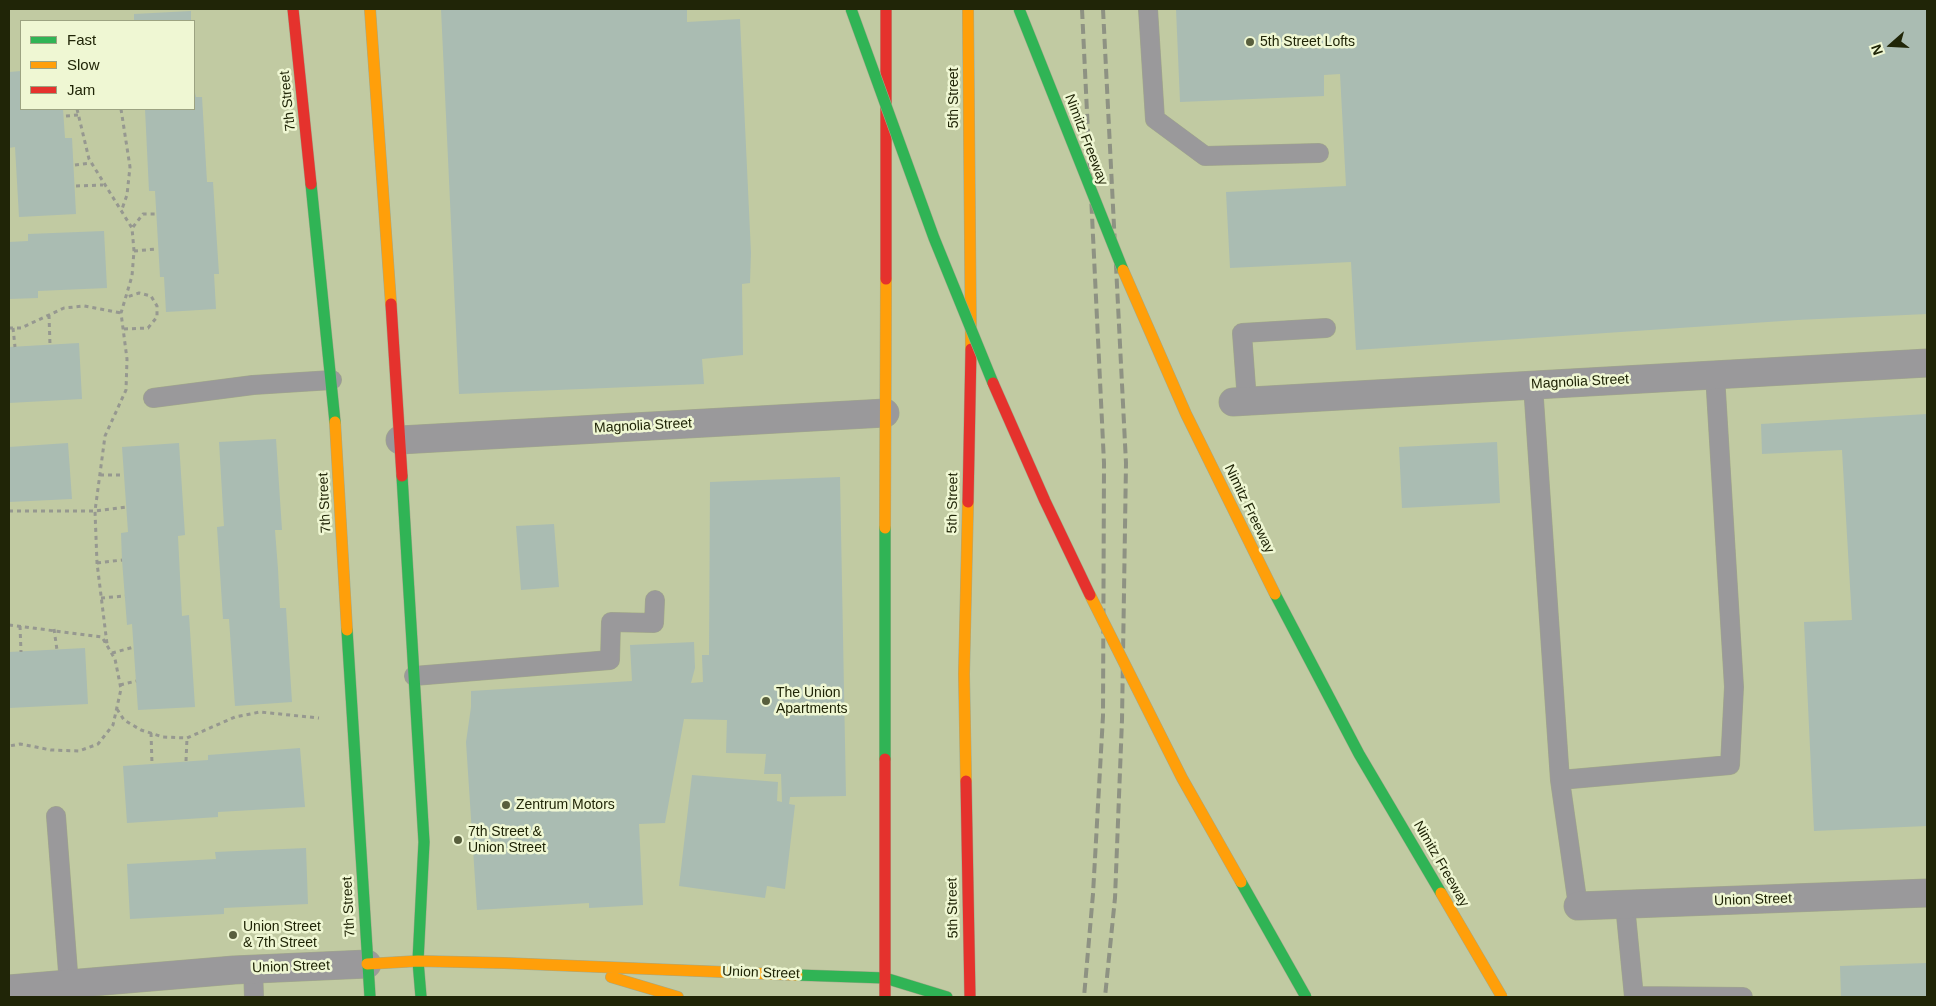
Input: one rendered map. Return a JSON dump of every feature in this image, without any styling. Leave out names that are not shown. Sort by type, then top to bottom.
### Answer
[{"type":"main road","name":"7th Street","points":[[293,9],[332,380],[370,997]]},
{"type":"main road","points":[[370,9],[400,440],[424,842],[418,961],[421,997]]},
{"type":"main road","points":[[851,9],[934,238],[986,366],[1049,510],[1182,778],[1306,997]]},
{"type":"main road","points":[[885,997],[886,9]]},
{"type":"main road","name":"5th Street","points":[[968,9],[971,404],[964,674],[970,997]]},
{"type":"main road","name":"Nimitz Freeway","points":[[1020,9],[1075,154],[1126,278],[1186,414],[1253,553],[1359,754],[1502,997]]},
{"type":"main road","name":"Union Street","points":[[367,964],[418,961],[886,978],[946,997]]},
{"type":"main road","name":"Union Street","points":[[574,966],[678,997]]},
{"type":"street","name":"Magnolia Street","points":[[1240,402],[1927,363]]},
{"type":"street","name":"Magnolia Street","points":[[400,440],[885,413]]},
{"type":"street","name":"Union Street","points":[[1578,906],[1927,892]]},
{"type":"street","name":"Union Street","points":[[9,988],[68,985],[254,968],[367,964]]},
{"type":"lane","points":[[1148,9],[1154,119],[1205,156],[1319,153]]},
{"type":"lane","points":[[1240,402],[1242,333],[1326,328]]},
{"type":"lane","points":[[1560,780],[1730,765],[1734,687],[1715,374]]},
{"type":"lane","points":[[153,398],[253,386],[332,380]]},
{"type":"lane","points":[[1533,385],[1560,780],[1578,906]]},
{"type":"lane","points":[[414,676],[610,660],[611,622],[654,623],[655,600]]},
{"type":"lane","points":[[56,816],[68,985]]},
{"type":"lane","points":[[1625,905],[1634,997],[1743,997]]},
{"type":"lane","points":[[254,968],[254,997]]},
{"type":"path","points":[[77,110],[91,163],[103,185],[122,209],[132,228],[134,251],[127,298],[120,313],[124,329],[127,359],[126,390],[105,436],[95,511],[97,563],[107,644]]},
{"type":"path","points":[[121,110],[130,167],[128,194],[122,209]]},
{"type":"path","points":[[66,116],[78,115]]},
{"type":"path","points":[[75,165],[91,163]]},
{"type":"path","points":[[76,186],[103,185]]},
{"type":"path","points":[[132,228],[143,214],[155,214]]},
{"type":"path","points":[[134,251],[157,248]]},
{"type":"path","points":[[124,329],[148,328],[157,317],[156,306],[151,296],[139,293],[127,298]]},
{"type":"path","points":[[15,347],[11,328],[21,328],[64,308],[84,306],[120,313]]},
{"type":"path","points":[[49,315],[50,345]]},
{"type":"path","points":[[100,475],[124,475]]},
{"type":"path","points":[[9,511],[95,511],[126,507]]},
{"type":"path","points":[[97,563],[122,560]]},
{"type":"path","points":[[102,598],[125,596]]},
{"type":"path","points":[[9,625],[54,629],[102,637],[112,653],[120,685],[113,725],[98,744],[79,751],[51,750],[20,744],[9,746]]},
{"type":"path","points":[[20,626],[21,652]]},
{"type":"path","points":[[54,629],[57,650]]},
{"type":"path","points":[[112,653],[134,647]]},
{"type":"path","points":[[120,685],[136,681]]},
{"type":"path","points":[[116,708],[124,720],[151,733],[186,738],[236,716],[260,712],[319,718]]},
{"type":"path","points":[[151,733],[152,764]]},
{"type":"path","points":[[186,738],[186,761]]},
{"type":"building","points":[[441,9],[687,9],[687,22],[740,19],[751,253],[750,283],[742,284],[743,355],[702,359],[704,384],[459,394]]},
{"type":"building","points":[[1176,9],[1927,9],[1927,314],[1797,320],[1356,350],[1351,262],[1230,268],[1226,192],[1346,186],[1340,74],[1324,75],[1324,96],[1180,102]]},
{"type":"building","points":[[191,11],[191,20],[134,20],[134,14]]},
{"type":"building","points":[[20,71],[20,110],[63,110],[65,138],[72,138],[76,214],[19,217],[15,147],[9,148],[9,72]]},
{"type":"building","points":[[195,93],[196,97],[202,97],[207,182],[213,182],[219,274],[214,274],[216,309],[166,312],[164,277],[160,277],[155,191],[149,191],[145,110],[195,110]]},
{"type":"building","points":[[104,231],[107,288],[38,291],[38,298],[9,299],[9,242],[28,241],[28,234]]},
{"type":"building","points":[[79,343],[82,399],[9,403],[9,347]]},
{"type":"building","points":[[1927,414],[1927,826],[1814,831],[1804,622],[1852,620],[1842,450],[1762,454],[1761,424]]},
{"type":"building","points":[[276,439],[282,530],[275,530],[280,608],[286,608],[292,702],[235,706],[229,619],[223,619],[217,527],[224,526],[219,442]]},
{"type":"building","points":[[1497,442],[1500,503],[1402,508],[1399,447]]},
{"type":"building","points":[[68,443],[72,499],[9,502],[9,447]]},
{"type":"building","points":[[179,443],[185,535],[178,536],[182,616],[189,615],[195,707],[138,710],[132,624],[127,625],[122,560],[121,533],[128,532],[122,447]]},
{"type":"building","points":[[840,477],[846,796],[790,797],[789,804],[795,805],[785,889],[767,886],[765,898],[679,886],[692,775],[778,782],[777,801],[782,802],[781,774],[764,774],[766,754],[726,753],[727,720],[684,719],[665,823],[639,824],[643,905],[589,908],[589,903],[477,910],[466,742],[471,707],[471,691],[632,681],[630,645],[694,642],[695,668],[691,683],[703,682],[702,655],[709,655],[710,482]]},
{"type":"building","points":[[554,524],[559,587],[521,590],[516,526]]},
{"type":"building","points":[[85,648],[88,704],[9,708],[9,652]]},
{"type":"building","points":[[300,748],[305,807],[218,812],[218,817],[127,823],[123,766],[208,760],[208,755]]},
{"type":"building","points":[[306,848],[308,904],[224,908],[224,914],[130,919],[127,864],[216,859],[215,852]]},
{"type":"building","points":[[1927,963],[1927,997],[1841,997],[1840,966]]},
{"type":"railway","points":[[1082,9],[1104,463],[1103,716],[1093,894],[1084,997]]},
{"type":"railway","points":[[1103,9],[1126,463],[1122,720],[1115,898],[1105,997]]},
{"type":"traffic: fast","points":[[851,9],[934,238],[993,383]]},
{"type":"traffic: fast","points":[[1019,9],[1123,270]]},
{"type":"traffic: fast","points":[[311,184],[335,422]]},
{"type":"traffic: fast","points":[[402,476],[424,842],[418,961],[421,997]]},
{"type":"traffic: fast","points":[[885,528],[885,759]]},
{"type":"traffic: fast","points":[[1275,594],[1359,754],[1441,893]]},
{"type":"traffic: fast","points":[[347,630],[370,997]]},
{"type":"traffic: fast","points":[[1241,882],[1306,997]]},
{"type":"traffic: fast","points":[[797,975],[885,978],[947,997]]},
{"type":"traffic: slow","points":[[370,9],[391,304]]},
{"type":"traffic: slow","points":[[968,9],[971,349]]},
{"type":"traffic: slow","points":[[1123,270],[1186,414],[1275,594]]},
{"type":"traffic: slow","points":[[885,528],[886,279]]},
{"type":"traffic: slow","points":[[335,422],[347,630]]},
{"type":"traffic: slow","points":[[966,781],[964,674],[968,502]]},
{"type":"traffic: slow","points":[[1090,595],[1182,778],[1241,882]]},
{"type":"traffic: slow","points":[[1441,893],[1502,997]]},
{"type":"traffic: slow","points":[[367,964],[418,961],[504,963],[797,975]]},
{"type":"traffic: slow","points":[[611,977],[678,997]]},
{"type":"traffic: jam","points":[[293,9],[311,184]]},
{"type":"traffic: jam","points":[[886,9],[886,279]]},
{"type":"traffic: jam","points":[[391,304],[402,476]]},
{"type":"traffic: jam","points":[[968,502],[971,349]]},
{"type":"traffic: jam","points":[[993,383],[1045,501],[1090,595]]},
{"type":"traffic: jam","points":[[885,759],[885,997]]},
{"type":"traffic: jam","points":[[966,781],[970,997]]},
{"type":"place","name":"5th Street Lofts","points":[[1250,42]]},
{"type":"place","name":"The Union Apartments","points":[[766,701]]},
{"type":"place","name":"Zentrum Motors","points":[[506,805]]},
{"type":"place","name":"7th Street & Union Street","points":[[458,840]]},
{"type":"place","name":"Union Street & 7th Street","points":[[233,935]]}]
